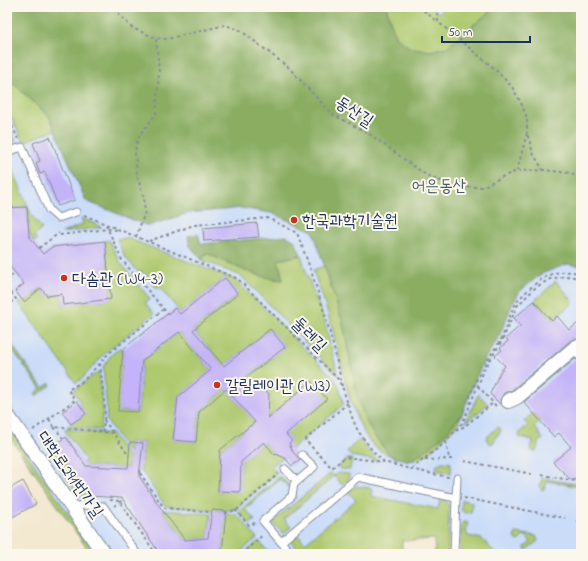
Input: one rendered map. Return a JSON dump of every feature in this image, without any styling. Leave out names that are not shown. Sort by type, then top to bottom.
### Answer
[{"type":"street","points":[[513,401],[576,347],[580,352]]},
{"type":"street","name":"대학로291번가길","points":[[7,415],[104,554]]},
{"type":"lane","points":[[7,152],[22,147],[49,210],[58,218],[76,212]]},
{"type":"lane","points":[[292,554],[263,521],[292,496],[294,484],[314,467],[302,454]]},
{"type":"lane","points":[[285,469],[297,481]]},
{"type":"lane","points":[[281,542],[358,477],[456,498]]},
{"type":"lane","points":[[454,554],[457,478]]},
{"type":"lane","points":[[73,508],[81,505],[103,506],[137,554]]},
{"type":"path","name":"동산길","points":[[117,7],[119,14],[132,28],[156,38],[166,38],[225,25],[240,30],[289,68],[332,114],[368,133],[426,175],[455,188],[482,187],[517,171],[543,170],[570,173],[581,179]]},
{"type":"path","points":[[419,7],[495,69],[512,87],[527,118],[527,133],[532,153],[543,170]]},
{"type":"path","points":[[437,7],[438,22]]},
{"type":"path","points":[[136,236],[145,212],[144,199],[137,175],[135,152],[136,141],[156,114],[159,72],[156,38]]},
{"type":"path","points":[[7,115],[19,142]]},
{"type":"path","points":[[517,171],[527,133]]},
{"type":"path","name":"둘레길","points":[[76,212],[238,279],[338,379],[343,389],[353,420],[363,440],[384,462]]},
{"type":"path","points":[[148,241],[194,225],[268,218],[297,233],[323,309],[338,362],[343,389]]},
{"type":"path","points":[[106,225],[122,260],[168,314]]},
{"type":"path","points":[[39,248],[60,234],[108,229],[120,230]]},
{"type":"path","points":[[470,404],[469,400],[476,382],[489,356],[501,339],[515,305],[536,284],[550,274],[567,271],[581,273]]},
{"type":"path","points":[[7,281],[15,272]]},
{"type":"path","points":[[410,469],[446,442],[463,422],[485,368],[503,339],[517,306],[536,287],[550,279],[567,276],[581,278]]},
{"type":"path","points":[[7,288],[16,299],[7,305]]},
{"type":"path","points":[[32,431],[75,400],[68,390],[83,381],[108,354],[164,309]]},
{"type":"path","points":[[100,363],[105,411],[103,432]]},
{"type":"path","points":[[478,386],[499,409],[513,401]]},
{"type":"path","points":[[348,403],[305,440],[332,468],[345,457],[384,462],[448,477],[447,481]]},
{"type":"path","points":[[455,432],[465,426],[493,403]]},
{"type":"path","points":[[49,419],[63,438]]},
{"type":"path","points":[[104,420],[129,456]]},
{"type":"path","points":[[54,427],[113,433]]},
{"type":"path","points":[[424,459],[451,459],[446,442]]},
{"type":"path","points":[[46,453],[56,448]]},
{"type":"path","points":[[464,461],[532,474]]},
{"type":"path","points":[[225,513],[237,510],[285,469]]},
{"type":"path","points":[[140,473],[150,491],[164,508],[211,512]]},
{"type":"path","points":[[542,476],[581,482]]},
{"type":"path","points":[[464,493],[464,498],[565,518]]},
{"type":"path","points":[[108,500],[120,502],[156,554]]},
{"type":"path","points":[[235,510],[249,524]]},
{"type":"path","points":[[577,521],[581,522]]},
{"type":"path","points":[[241,554],[270,529]]},
{"type":"path","points":[[573,554],[581,547]]},
{"type":"shaded area","name":"한국과학기술원","points":[[7,7],[581,7],[581,554],[476,554],[460,539],[439,537],[405,538],[340,554],[270,554],[261,543],[248,554],[91,554],[13,442],[7,445]]},
{"type":"green space","name":"어은동산","points":[[7,7],[386,7],[395,36],[409,47],[430,51],[447,47],[495,7],[581,7],[581,266],[567,264],[541,274],[520,291],[512,305],[499,337],[486,357],[476,378],[462,414],[444,435],[428,449],[413,459],[406,460],[396,458],[389,454],[373,434],[365,419],[357,396],[343,324],[313,231],[271,213],[242,208],[189,213],[148,226],[86,201],[49,116],[7,78]]},
{"type":"green space","points":[[386,7],[433,7],[438,13],[445,7],[495,7],[447,47],[430,51],[409,47],[395,36]]},
{"type":"green space","points":[[7,78],[49,116],[56,130],[26,141],[22,140],[9,112],[7,101]]},
{"type":"green space","points":[[7,122],[16,142],[7,145]]},
{"type":"green space","points":[[12,167],[32,216],[42,229],[34,236],[37,240],[34,242],[30,236],[27,207],[11,208],[7,169]]},
{"type":"green space","points":[[81,218],[102,227],[62,233],[83,224]]},
{"type":"green space","points":[[198,234],[201,244],[287,236],[295,241],[301,255],[278,260],[283,280],[273,279],[244,270],[206,253],[202,260],[190,246],[188,236]]},
{"type":"green space","points":[[127,238],[236,280],[334,378],[338,384],[344,404],[292,449],[288,445],[292,441],[286,434],[311,381],[268,418],[264,412],[269,394],[256,384],[239,384],[285,347],[270,329],[224,366],[193,330],[238,295],[225,278],[181,313],[159,287],[157,288],[142,271],[139,273],[125,257],[117,239]]},
{"type":"green space","points":[[109,240],[120,262],[150,299],[145,303],[154,314],[107,351],[82,379],[76,383],[19,303],[23,300],[25,302],[41,288],[47,296],[62,294],[63,305],[111,299],[105,241]]},
{"type":"green space","points":[[206,253],[253,273],[273,279],[283,280],[278,260],[301,255],[324,319],[338,376],[241,276],[202,260]]},
{"type":"green space","points":[[324,266],[343,324],[354,378],[365,416],[372,432],[383,447],[396,458],[380,451],[371,443],[355,413],[346,385],[330,321],[313,270]]},
{"type":"green space","points":[[556,281],[574,302],[552,321],[534,301]]},
{"type":"green space","points":[[179,332],[211,370],[178,397],[173,440],[196,442],[199,412],[226,389],[255,422],[220,450],[218,491],[240,492],[241,462],[264,442],[275,455],[278,452],[285,458],[282,458],[271,466],[277,473],[237,508],[225,511],[165,506],[141,470],[143,443],[130,442],[129,453],[106,420],[107,411],[103,367],[111,355],[121,347],[123,349],[119,411],[138,412],[142,361]]},
{"type":"green space","points":[[7,338],[43,388],[50,383],[51,385],[36,396],[34,394],[41,389],[7,342]]},
{"type":"green space","points":[[99,371],[103,411],[101,430],[67,427],[85,414],[79,404],[81,402],[73,391]]},
{"type":"green space","points":[[478,395],[488,404],[465,423]]},
{"type":"green space","points":[[533,413],[540,421],[534,427],[543,439],[538,442],[537,450],[534,452],[531,450],[533,440],[519,437],[520,432],[528,425],[524,421]]},
{"type":"green space","points":[[462,414],[457,425],[429,453],[418,460],[406,460],[413,459],[444,435]]},
{"type":"green space","points":[[7,425],[96,554],[91,554],[7,433]]},
{"type":"green space","points":[[498,427],[501,429],[499,435],[496,435],[494,442],[490,444],[486,439]]},
{"type":"green space","points":[[64,429],[112,434],[129,458],[128,468],[86,466],[83,462],[86,461]]},
{"type":"green space","points":[[359,440],[378,461],[351,456],[347,451]]},
{"type":"green space","points":[[57,450],[89,496],[79,496],[51,454]]},
{"type":"green space","points":[[347,459],[352,459],[350,470],[340,469],[340,465]]},
{"type":"green space","points":[[442,462],[451,463],[451,473],[435,469],[438,464]]},
{"type":"green space","points":[[331,473],[334,476],[284,519],[291,527],[283,534],[272,522]]},
{"type":"green space","points":[[338,473],[349,474],[349,480],[342,485],[334,476]]},
{"type":"green space","points":[[280,476],[289,486],[288,487],[280,479],[245,509],[255,520],[250,524],[238,512]]},
{"type":"green space","points":[[542,478],[581,485],[581,487],[547,481],[545,488],[542,490],[540,487]]},
{"type":"green space","points":[[355,486],[370,488],[372,491],[371,496],[438,509],[440,500],[446,501],[449,506],[449,511],[448,551],[446,554],[438,554],[435,552],[434,539],[402,541],[402,554],[378,554],[377,546],[369,547],[369,554],[302,554],[290,541],[298,535],[305,543],[356,500],[348,492]]},
{"type":"green space","points":[[462,500],[472,502],[471,512],[465,513],[461,510]]},
{"type":"green space","points":[[162,510],[211,514],[208,538],[185,540]]},
{"type":"green space","points":[[234,513],[248,526],[247,527],[257,538],[238,554],[222,554],[225,515]]},
{"type":"green space","points":[[463,522],[468,523],[466,532],[468,536],[482,539],[496,554],[460,554],[461,525]]},
{"type":"green space","points":[[516,533],[536,536],[538,541],[526,550],[524,548],[531,542],[525,535],[518,541],[514,538]]},
{"type":"green space","points":[[259,541],[270,554],[263,554],[260,551],[257,554],[244,554]]},
{"type":"building","points":[[50,137],[75,200],[58,206],[45,172],[40,174],[36,163],[40,161],[33,143]]},
{"type":"building","name":"다솜관 (W4-3)","points":[[27,207],[29,236],[43,254],[52,247],[105,241],[111,299],[63,305],[62,294],[47,296],[41,288],[24,302],[15,291],[24,284],[7,263],[7,208]]},
{"type":"building","points":[[257,223],[259,237],[204,241],[203,228]]},
{"type":"building","name":"갈릴레이관 (W3)","points":[[225,278],[238,294],[193,330],[224,366],[270,329],[285,347],[243,380],[261,386],[269,394],[268,418],[311,381],[327,399],[286,434],[292,441],[289,443],[293,452],[300,460],[292,466],[285,458],[276,454],[275,455],[264,442],[241,462],[240,492],[218,491],[220,450],[255,422],[226,389],[199,412],[196,442],[173,440],[178,397],[211,370],[179,332],[142,361],[138,412],[118,411],[123,349],[175,308],[180,314]]},
{"type":"building","points":[[534,301],[552,321],[557,316],[569,330],[581,321],[581,340],[575,339],[570,341],[512,390],[504,393],[500,400],[501,405],[490,394],[500,372],[505,366],[495,356],[502,350],[500,348],[508,341],[506,338],[521,325],[514,318]]},
{"type":"building","points":[[575,359],[581,361],[581,480],[570,479],[553,462],[571,447],[559,433],[554,437],[524,402]]},
{"type":"building","points":[[77,401],[86,414],[71,424],[62,412]]},
{"type":"building","points":[[66,437],[86,466],[128,468],[130,442],[143,443],[139,476],[185,540],[208,538],[212,510],[226,511],[222,554],[160,554],[122,498],[89,496],[54,445]]},
{"type":"building","points":[[23,481],[36,504],[7,520],[7,490]]},
{"type":"place","name":"한국과학기술원","points":[[294,220]]},
{"type":"place","name":"다솜관 (W4-3)","points":[[64,278]]},
{"type":"place","name":"갈릴레이관 (W3)","points":[[217,385]]}]
